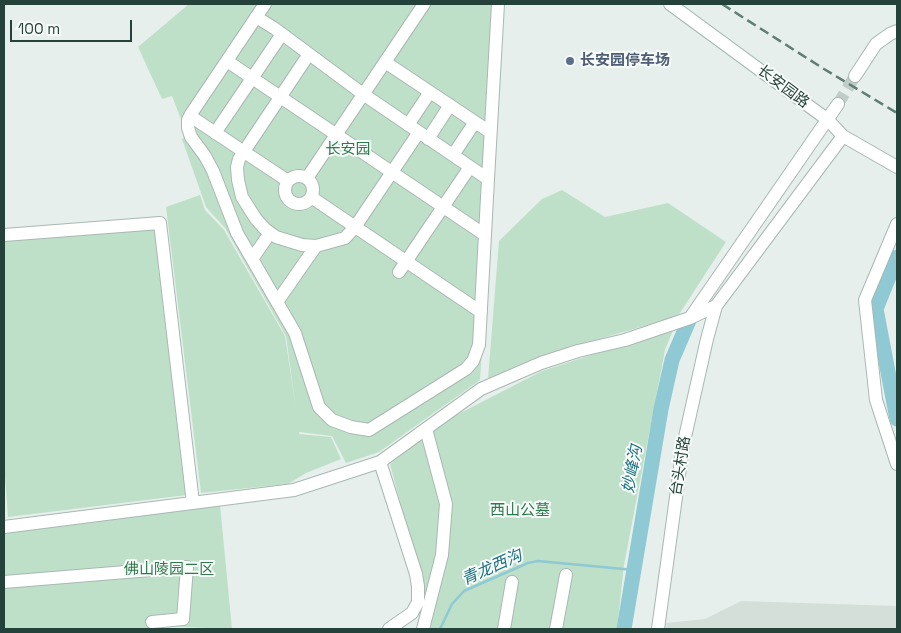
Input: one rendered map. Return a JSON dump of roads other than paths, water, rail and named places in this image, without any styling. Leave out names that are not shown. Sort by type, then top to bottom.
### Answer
[{"type":"street","points":[[265,4],[190,116],[188,128],[213,171],[237,233],[295,333],[319,407],[332,420],[364,430],[369,430],[378,425],[466,369],[473,361],[479,345],[498,4]]},
{"type":"street","points":[[307,178],[424,4]]},
{"type":"street","name":"长安园路","points":[[670,4],[828,120],[843,136],[897,167]]},
{"type":"street","points":[[256,17],[363,94],[488,179]]},
{"type":"street","points":[[855,76],[876,44],[897,31]]},
{"type":"street","points":[[215,133],[282,34]]},
{"type":"street","points":[[309,54],[239,159],[237,167],[242,197],[256,219],[270,233],[289,242],[316,246],[346,238],[392,172],[450,105]]},
{"type":"street","points":[[226,61],[485,235]]},
{"type":"street","points":[[385,62],[490,132]]},
{"type":"street","points":[[408,125],[430,92]]},
{"type":"street","points":[[690,318],[838,104]]},
{"type":"street","points":[[190,116],[288,182]]},
{"type":"street","points":[[453,155],[475,122]]},
{"type":"street","points":[[4,527],[294,490],[380,462],[481,389],[532,367],[578,351],[625,340],[690,318],[716,306],[843,136]]},
{"type":"street","points":[[403,267],[470,167]]},
{"type":"street","points":[[298,176],[307,178],[312,186],[311,197],[302,204],[293,203],[285,192],[288,182],[298,176]]},
{"type":"street","points":[[311,197],[355,227],[403,267],[481,312]]},
{"type":"street","points":[[4,235],[160,223],[192,503]]},
{"type":"street","points":[[897,224],[865,300],[876,400],[897,464]]},
{"type":"street","points":[[252,259],[270,233]]},
{"type":"street","points":[[277,302],[316,246]]},
{"type":"street","name":"台头村路","points":[[658,629],[683,446],[716,306]]},
{"type":"street","points":[[424,629],[442,556],[446,504],[426,429]]},
{"type":"street","points":[[380,462],[416,574],[418,586],[418,602],[412,614],[389,629]]},
{"type":"street","points":[[4,582],[187,567],[183,619],[152,622]]},
{"type":"street","points":[[556,629],[566,575]]},
{"type":"street","points":[[504,629],[512,582]]},
{"type":"waterway","points":[[897,257],[876,309],[897,419]]},
{"type":"waterway","name":"妙峰沟","points":[[624,629],[661,409],[672,360],[690,318]]},
{"type":"waterway","name":"青龙西沟","points":[[440,629],[452,604],[464,591],[528,563],[538,561],[634,570]]},
{"type":"tunnel","points":[[838,104],[855,76]]},
{"type":"railway","points":[[722,4],[897,113]]},
{"type":"place","name":"长安园停车场","points":[[570,61]]},
{"type":"park label","name":"长安园","points":[[348,150]]},
{"type":"park label","name":"西山公墓","points":[[520,511]]},
{"type":"park label","name":"佛山陵园二区","points":[[169,570]]}]
